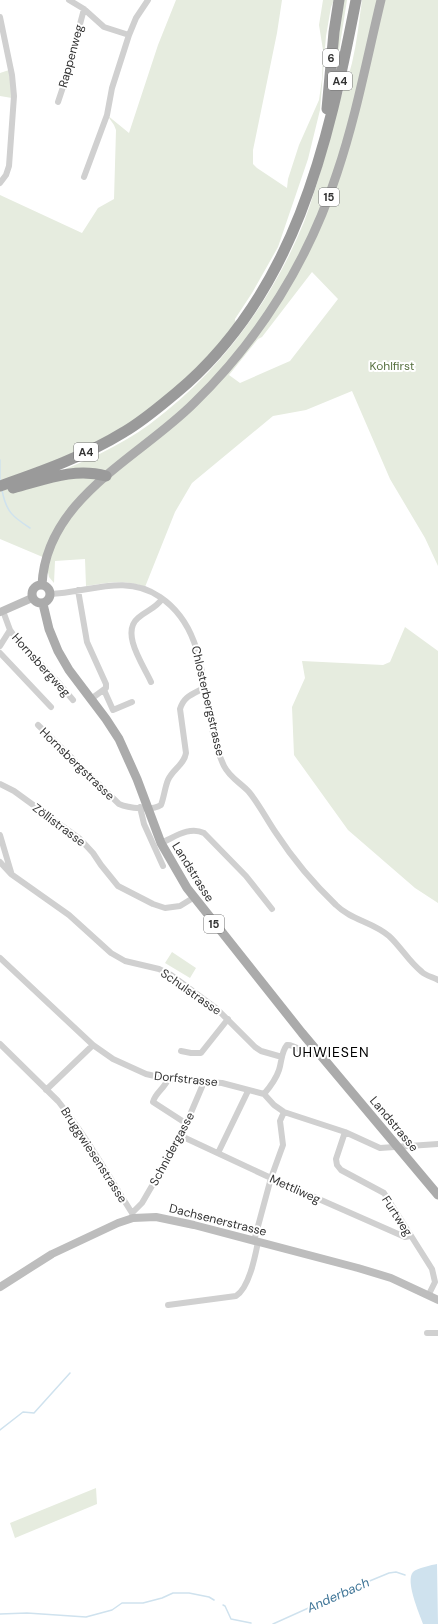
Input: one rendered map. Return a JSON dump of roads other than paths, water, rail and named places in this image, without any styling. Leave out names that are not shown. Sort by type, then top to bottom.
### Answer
[{"type":"highway","name":"6","points":[[319,161],[329,93],[334,32],[339,0]]},
{"type":"highway","name":"A4","points":[[0,486],[22,482],[83,454],[125,432],[162,406],[199,373],[237,329],[269,281],[296,226],[319,161],[338,88],[356,0]]},
{"type":"highway","points":[[0,492],[22,482],[76,473],[88,472],[102,475]]},
{"type":"main road","name":"15","points":[[42,585],[46,555],[54,536],[69,513],[102,475],[158,435],[209,388],[238,356],[258,330],[290,279],[315,229],[337,174],[381,0]]},
{"type":"main road","points":[[42,585],[48,589],[50,594],[48,601],[43,604],[36,602],[32,598],[33,590],[37,586],[42,585]]},
{"type":"main road","name":"Landstrasse","points":[[43,604],[49,629],[68,670],[106,719],[119,739],[137,778],[143,807],[179,877],[194,898],[318,1052],[438,1195]]},
{"type":"street","points":[[69,0],[84,10],[104,27],[129,35]]},
{"type":"street","points":[[84,177],[107,115],[112,88],[129,35],[136,18],[148,0]]},
{"type":"street","name":"Rappenweg","points":[[58,102],[84,10]]},
{"type":"street","points":[[0,17],[11,72],[14,96],[9,166],[6,175],[0,183]]},
{"type":"street","name":"Chlosterbergstrasse","points":[[50,594],[108,585],[128,585],[144,589],[162,599],[180,614],[192,636],[215,739],[224,767],[234,780],[249,792],[298,864],[337,907],[383,932],[422,972],[438,980]]},
{"type":"street","points":[[78,590],[87,642],[105,680],[106,688],[91,699]]},
{"type":"street","points":[[2,611],[32,598]]},
{"type":"street","points":[[151,682],[133,644],[131,633],[135,620],[154,609],[162,599]]},
{"type":"street","name":"Hornsbergweg","points":[[2,611],[10,630],[22,646],[57,681],[73,700]]},
{"type":"street","name":"Hornsbergweg","points":[[0,646],[10,630]]},
{"type":"street","name":"Hornsbergweg","points":[[0,653],[51,708]]},
{"type":"street","points":[[163,866],[144,824],[143,807],[153,809],[161,805],[168,780],[172,773],[183,763],[186,754],[180,709],[182,702],[186,697],[204,688]]},
{"type":"street","points":[[104,690],[113,710],[132,702]]},
{"type":"street","name":"Hornsbergstrasse","points":[[38,725],[112,799],[126,807],[143,807]]},
{"type":"street","name":"Zöllistrasse","points":[[0,784],[14,791],[80,839],[93,853],[118,886],[153,904],[165,908],[180,906],[194,898]]},
{"type":"street","points":[[161,843],[190,830],[196,830],[204,833],[246,876],[272,909]]},
{"type":"street","points":[[0,835],[11,874]]},
{"type":"street","name":"Schulstrasse","points":[[0,862],[11,874],[69,915],[111,953],[125,961],[159,969],[171,975],[217,1009],[255,1047],[261,1051],[282,1057]]},
{"type":"street","name":"Dorfstrasse","points":[[0,958],[93,1045],[113,1059],[135,1070],[156,1077],[230,1085],[264,1094]]},
{"type":"street","points":[[181,1051],[201,1053],[228,1019]]},
{"type":"street","name":"Bruggwiesenstrasse","points":[[0,1044],[66,1110],[133,1216]]},
{"type":"street","points":[[46,1090],[93,1045]]},
{"type":"street","points":[[318,1052],[308,1054],[292,1045],[287,1045],[279,1070],[271,1086],[264,1094],[274,1105],[284,1112],[345,1132],[380,1148],[438,1144]]},
{"type":"street","points":[[168,1079],[167,1083],[154,1098],[153,1102],[187,1124]]},
{"type":"street","name":"Schnidergasse","points":[[133,1216],[187,1124],[204,1082]]},
{"type":"street","points":[[218,1153],[248,1091]]},
{"type":"street","points":[[168,1305],[236,1296],[244,1289],[253,1268],[256,1242],[271,1178],[283,1145],[280,1121],[284,1112]]},
{"type":"street","name":"Furtweg","points":[[345,1132],[336,1159],[337,1165],[341,1170],[384,1193],[434,1275],[435,1282],[429,1294]]},
{"type":"street","name":"Mettliweg","points":[[180,1136],[405,1237],[410,1236]]},
{"type":"street","name":"Dachsenerstrasse","points":[[0,1287],[52,1254],[133,1216],[180,1221],[358,1268],[391,1278],[429,1294],[438,1300]]},
{"type":"street","points":[[427,1333],[438,1333]]},
{"type":"water","points":[[437,1564],[438,1624],[423,1624],[412,1590],[411,1576],[413,1572],[418,1569]]},
{"type":"waterway","points":[[0,460],[0,481]]},
{"type":"waterway","points":[[2,490],[8,509],[19,521],[30,528]]},
{"type":"waterway","points":[[0,1430],[23,1412],[34,1413],[70,1373]]},
{"type":"waterway","name":"Anderbach","points":[[273,1624],[389,1573],[396,1572],[405,1575]]},
{"type":"waterway","name":"Anderbach","points":[[0,1614],[27,1613],[86,1617],[112,1610],[122,1603],[143,1603],[162,1598],[173,1593],[189,1593],[209,1597],[214,1600]]},
{"type":"waterway","name":"Anderbach","points":[[223,1605],[225,1606],[231,1619],[251,1623]]},
{"type":"district","name":"UHWIESEN","points":[[331,1052]]},
{"type":"park label","name":"Kohlfirst","points":[[392,366]]}]
